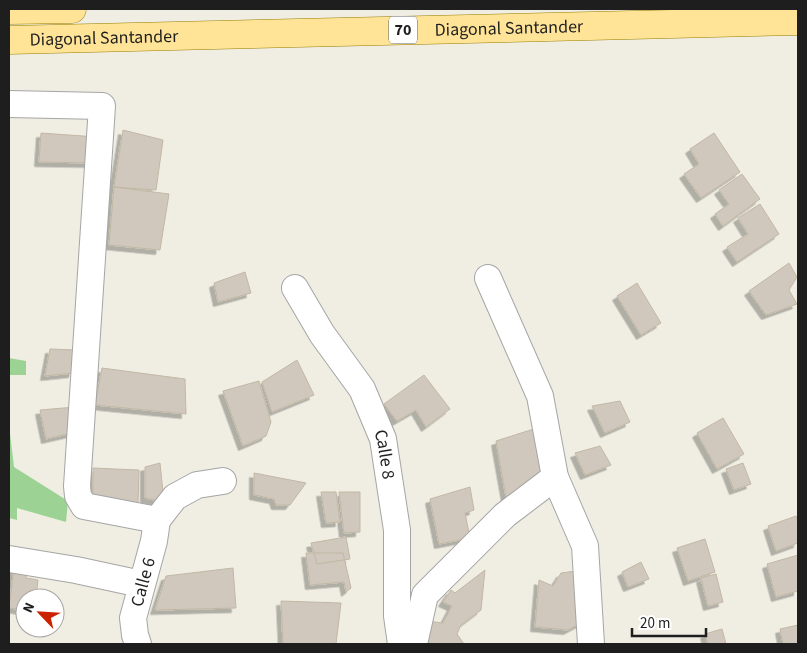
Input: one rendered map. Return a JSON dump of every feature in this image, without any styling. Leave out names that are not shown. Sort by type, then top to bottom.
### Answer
[{"type":"main road","name":"Diagonal Santander","points":[[9,10],[72,9]]},
{"type":"main road","name":"Diagonal Santander","points":[[9,40],[798,21]]},
{"type":"street","points":[[9,104],[102,106],[77,486],[78,496],[84,506],[157,520],[176,497],[197,485],[223,481]]},
{"type":"street","points":[[488,278],[540,396],[555,477],[585,546],[591,644]]},
{"type":"street","name":"Calle 8","points":[[295,288],[322,334],[362,389],[383,439],[397,530],[396,616],[401,644]]},
{"type":"street","points":[[414,644],[425,595],[505,515],[555,477]]},
{"type":"street","name":"Calle 6","points":[[138,644],[133,618],[154,541],[157,520]]},
{"type":"street","points":[[9,560],[76,570],[141,584]]},
{"type":"green space","points":[[9,358],[26,361],[26,375],[9,375]]},
{"type":"green space","points":[[9,425],[14,467],[68,501],[66,522],[17,508],[17,520],[9,518]]},
{"type":"building","points":[[123,130],[163,140],[156,190],[114,187]]},
{"type":"building","points":[[41,133],[97,137],[96,163],[39,162]]},
{"type":"building","points":[[714,133],[740,172],[701,198],[684,174],[699,164],[690,149]]},
{"type":"building","points":[[742,174],[760,199],[723,226],[715,214],[729,204],[719,190]]},
{"type":"building","points":[[114,187],[169,194],[160,250],[109,245]]},
{"type":"building","points":[[760,204],[779,234],[737,262],[727,247],[748,234],[738,218]]},
{"type":"building","points":[[789,263],[797,277],[789,290],[797,304],[766,315],[749,291]]},
{"type":"building","points":[[245,272],[251,293],[218,302],[214,283]]},
{"type":"building","points":[[637,283],[661,323],[641,335],[617,296]]},
{"type":"building","points":[[50,349],[76,350],[73,373],[45,376]]},
{"type":"building","points":[[297,360],[314,395],[272,412],[262,382]]},
{"type":"building","points":[[102,368],[185,379],[186,414],[95,405]]},
{"type":"building","points":[[424,375],[450,409],[426,427],[416,410],[397,421],[384,404]]},
{"type":"building","points":[[259,381],[271,422],[266,436],[243,446],[223,391]]},
{"type":"building","points":[[620,401],[630,422],[605,433],[592,406]]},
{"type":"building","points":[[75,407],[72,433],[46,439],[40,410]]},
{"type":"building","points":[[723,418],[744,454],[717,469],[697,433]]},
{"type":"building","points":[[543,426],[550,474],[507,503],[496,441]]},
{"type":"building","points":[[600,446],[611,465],[585,475],[575,453]]},
{"type":"building","points":[[160,463],[164,502],[145,498],[145,467]]},
{"type":"building","points":[[743,463],[751,484],[734,490],[726,469]]},
{"type":"building","points":[[93,468],[139,470],[138,504],[93,496]]},
{"type":"building","points":[[254,473],[306,483],[290,505],[276,505],[274,499],[254,495]]},
{"type":"building","points":[[470,487],[474,510],[465,513],[470,538],[439,544],[430,499]]},
{"type":"building","points":[[321,492],[336,492],[340,522],[326,523]]},
{"type":"building","points":[[339,492],[360,492],[360,532],[344,533]]},
{"type":"building","points":[[796,516],[798,522],[798,543],[776,551],[768,526]]},
{"type":"building","points":[[346,537],[350,559],[317,564],[311,543]]},
{"type":"building","points":[[705,539],[715,572],[688,581],[677,548]]},
{"type":"building","points":[[306,553],[343,553],[351,588],[346,592],[344,582],[310,585]]},
{"type":"building","points":[[798,555],[798,591],[776,597],[767,564]]},
{"type":"building","points":[[641,562],[649,579],[628,587],[622,572]]},
{"type":"building","points":[[14,568],[27,569],[26,578],[38,580],[37,588],[15,588],[15,609],[9,608]]},
{"type":"building","points":[[233,568],[236,608],[155,610],[166,576]]},
{"type":"building","points":[[485,570],[481,610],[461,625],[457,634],[464,644],[427,644],[427,621],[443,623],[452,606],[443,602],[451,590],[455,593]]},
{"type":"building","points":[[583,570],[581,623],[568,630],[535,627],[539,580],[553,586],[561,573]]},
{"type":"building","points":[[716,574],[723,602],[708,606],[701,578]]},
{"type":"building","points":[[281,601],[341,603],[336,644],[283,644]]},
{"type":"building","points":[[798,625],[798,644],[783,644],[780,629]]},
{"type":"building","points":[[722,629],[726,644],[708,644],[705,634]]}]
